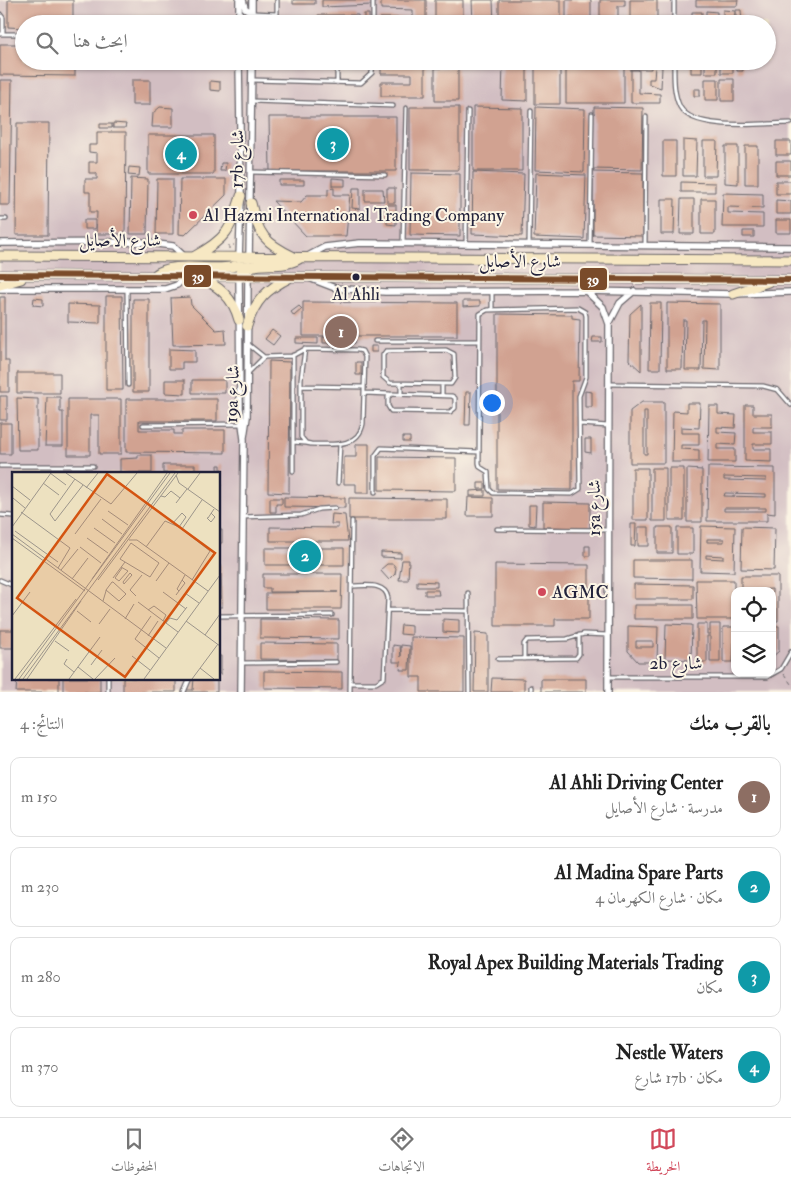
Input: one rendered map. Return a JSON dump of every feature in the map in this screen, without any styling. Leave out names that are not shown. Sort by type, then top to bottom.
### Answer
[{"type":"main road","points":[[190,257],[216,244],[227,233],[241,196]]},
{"type":"main road","points":[[251,203],[255,222],[266,240],[300,258]]},
{"type":"main road","name":"شارع الأصايل","points":[[0,256],[190,257],[293,276],[791,280]]},
{"type":"main road","name":"شارع الأصايل","points":[[0,275],[188,275],[300,258],[791,260]]},
{"type":"main road","points":[[155,275],[171,267],[244,266]]},
{"type":"main road","points":[[188,275],[208,282],[225,293],[233,303],[243,323]]},
{"type":"main road","points":[[0,285],[32,276]]},
{"type":"main road","points":[[243,323],[262,295],[270,288],[293,276]]},
{"type":"main road","points":[[733,294],[773,280]]},
{"type":"street","points":[[239,0],[239,15]]},
{"type":"street","points":[[243,0],[249,15]]},
{"type":"street","points":[[252,0],[252,15]]},
{"type":"street","name":"17b شارع","points":[[239,70],[244,266]]},
{"type":"street","name":"17b شارع","points":[[244,266],[251,203],[252,70]]},
{"type":"street","points":[[0,243],[142,242],[173,246],[190,257]]},
{"type":"street","points":[[300,258],[320,249],[337,245],[404,243],[791,247]]},
{"type":"street","name":"19a شارع","points":[[244,266],[241,424],[244,439]]},
{"type":"street","name":"19a شارع","points":[[244,266],[243,323],[247,342],[248,374],[247,417],[244,439]]},
{"type":"street","points":[[0,289],[127,290],[169,288],[181,282],[188,275]]},
{"type":"street","points":[[305,276],[324,285],[346,290],[405,293],[634,291],[733,294],[791,292]]},
{"type":"street","name":"15a شارع","points":[[586,291],[599,302],[609,324],[608,692]]},
{"type":"street","name":"15a شارع","points":[[609,324],[620,303],[634,291]]},
{"type":"street","points":[[241,692],[244,439]]},
{"type":"lane","points":[[272,15],[277,14],[277,0]]},
{"type":"lane","points":[[373,0],[373,15]]},
{"type":"lane","points":[[674,0],[674,15]]},
{"type":"lane","points":[[0,14],[3,18],[1,34],[15,34]]},
{"type":"lane","points":[[337,70],[337,83]]},
{"type":"lane","points":[[252,80],[337,83],[364,81],[372,73],[372,70]]},
{"type":"lane","points":[[674,70],[674,85],[679,106],[690,117],[704,122],[791,123]]},
{"type":"lane","points":[[252,101],[393,106]]},
{"type":"lane","points":[[404,243],[406,108]]},
{"type":"lane","points":[[466,244],[468,111]]},
{"type":"lane","points":[[529,245],[531,111]]},
{"type":"lane","points":[[590,244],[592,114]]},
{"type":"lane","points":[[645,245],[646,117]]},
{"type":"lane","points":[[251,172],[385,175]]},
{"type":"lane","points":[[0,219],[6,219]]},
{"type":"lane","points":[[127,290],[128,385]]},
{"type":"lane","points":[[492,291],[492,310]]},
{"type":"lane","points":[[578,308],[585,312],[586,377],[579,396],[581,486],[575,494],[493,493],[489,489],[488,472],[479,465],[479,316],[483,311],[492,310],[578,308]]},
{"type":"lane","points":[[375,341],[479,342]]},
{"type":"lane","points":[[445,341],[446,350]]},
{"type":"lane","points":[[247,342],[264,357]]},
{"type":"lane","points":[[248,374],[256,362],[264,357],[293,355],[305,348],[362,351],[365,357],[362,429],[354,440],[340,444],[293,442]]},
{"type":"lane","points":[[305,348],[301,386],[301,437],[306,443]]},
{"type":"lane","points":[[446,350],[454,354],[455,378],[451,384],[401,384],[387,382],[382,378],[383,355],[385,352],[446,350]]},
{"type":"lane","points":[[293,355],[293,471]]},
{"type":"lane","points":[[401,384],[401,394]]},
{"type":"lane","points":[[442,384],[442,395]]},
{"type":"lane","points":[[609,384],[769,386],[783,394],[791,405]]},
{"type":"lane","points":[[301,386],[364,387]]},
{"type":"lane","points":[[364,392],[442,395],[455,398],[455,408],[452,411],[392,411],[388,406],[391,394]]},
{"type":"lane","points":[[143,425],[241,424]]},
{"type":"lane","points":[[580,424],[609,426]]},
{"type":"lane","points":[[338,483],[340,444]]},
{"type":"lane","points":[[376,492],[375,456],[381,448],[479,452]]},
{"type":"lane","points":[[0,466],[93,466]]},
{"type":"lane","points":[[243,517],[301,515],[320,508],[335,508]]},
{"type":"lane","points":[[350,692],[352,520]]},
{"type":"lane","points":[[497,529],[609,530]]},
{"type":"lane","points":[[0,580],[12,585]]},
{"type":"lane","points":[[350,683],[376,683],[384,678],[388,610],[388,594],[382,587],[352,586]]},
{"type":"lane","points":[[468,592],[468,692]]},
{"type":"lane","points":[[388,610],[468,611]]},
{"type":"lane","points":[[220,616],[332,615]]},
{"type":"lane","points":[[524,659],[524,642],[526,640],[567,639],[579,635],[608,635]]},
{"type":"lane","points":[[498,659],[576,658],[579,654],[579,635]]},
{"type":"lane","points":[[781,669],[791,652]]},
{"type":"lane","points":[[241,663],[336,662]]},
{"type":"lane","name":"2b شارع","points":[[608,677],[766,677],[781,669]]},
{"type":"lane","points":[[184,692],[189,680]]},
{"type":"lane","points":[[531,687],[531,692]]},
{"type":"path","points":[[781,669],[791,684]]},
{"type":"shaded area","points":[[0,0],[791,0],[791,692],[0,692]]},
{"type":"building","points":[[8,0],[73,0],[73,15],[15,15],[15,27],[8,27]]},
{"type":"building","points":[[293,0],[315,0],[315,4],[293,4]]},
{"type":"building","points":[[322,0],[372,0],[372,5],[322,7]]},
{"type":"building","points":[[381,0],[426,0],[426,15],[413,15],[413,10],[381,9]]},
{"type":"building","points":[[435,0],[463,0],[463,15],[435,15]]},
{"type":"building","points":[[472,0],[493,0],[494,15],[473,15]]},
{"type":"building","points":[[499,0],[561,0],[561,15],[499,15]]},
{"type":"building","points":[[566,0],[591,0],[591,15],[566,15]]},
{"type":"building","points":[[600,0],[625,0],[625,6],[618,6],[618,15],[600,15]]},
{"type":"building","points":[[630,0],[657,0],[657,15],[630,15]]},
{"type":"building","points":[[696,0],[738,0],[737,6],[696,6]]},
{"type":"building","points":[[723,10],[735,11],[735,15],[723,15]]},
{"type":"building","points":[[736,10],[741,10],[741,15],[736,15]]},
{"type":"building","points":[[706,11],[717,12],[717,15],[706,15]]},
{"type":"building","points":[[692,12],[702,12],[702,15],[692,15]]},
{"type":"building","points":[[0,44],[15,44],[15,70],[75,70],[75,76],[0,75]]},
{"type":"building","points":[[381,70],[425,70],[425,96],[381,96],[381,82],[412,82],[412,74],[381,74]]},
{"type":"building","points":[[435,70],[458,70],[458,101],[435,101]]},
{"type":"building","points":[[503,70],[527,70],[527,101],[502,100]]},
{"type":"building","points":[[535,70],[560,70],[560,104],[535,104]]},
{"type":"building","points":[[566,70],[624,70],[624,103],[566,103]]},
{"type":"building","points":[[631,70],[639,70],[639,93],[660,94],[660,103],[631,103]]},
{"type":"building","points":[[655,70],[662,70],[661,88],[649,84],[649,79],[654,79]]},
{"type":"building","points":[[691,70],[702,70],[702,73],[691,73]]},
{"type":"building","points":[[705,70],[717,70],[717,73],[705,73]]},
{"type":"building","points":[[721,70],[733,70],[733,73],[721,73]]},
{"type":"building","points":[[705,79],[718,79],[718,100],[705,100]]},
{"type":"building","points":[[721,79],[734,79],[734,101],[721,101]]},
{"type":"building","points":[[0,80],[12,80],[10,205],[0,205]]},
{"type":"building","points":[[132,80],[150,80],[150,105],[132,105]]},
{"type":"building","points":[[210,81],[220,82],[220,91],[210,90]]},
{"type":"building","points":[[694,89],[700,89],[700,96],[694,96]]},
{"type":"building","points":[[160,107],[173,108],[173,127],[152,127],[153,113]]},
{"type":"building","points":[[410,107],[459,107],[459,170],[410,170]]},
{"type":"building","points":[[473,107],[522,108],[522,171],[473,171]]},
{"type":"building","points":[[536,107],[585,109],[584,172],[535,170]]},
{"type":"building","points":[[594,107],[643,108],[642,170],[593,169]]},
{"type":"building","points":[[269,117],[396,117],[396,171],[270,171]]},
{"type":"building","points":[[17,123],[49,123],[48,235],[16,235]]},
{"type":"building","points":[[113,123],[126,124],[125,128],[113,128]]},
{"type":"building","points":[[100,124],[112,124],[112,128],[100,128]]},
{"type":"building","points":[[97,132],[126,132],[125,234],[96,234],[97,212],[90,212],[90,192],[85,192],[85,179],[97,179],[97,173],[89,173],[89,162],[97,162],[97,153],[89,152],[89,145],[97,145]]},
{"type":"building","points":[[148,135],[214,135],[214,174],[148,174]]},
{"type":"building","points":[[683,140],[697,141],[696,176],[683,176]]},
{"type":"building","points":[[663,141],[676,141],[676,176],[663,176]]},
{"type":"building","points":[[703,141],[717,141],[716,176],[703,176]]},
{"type":"building","points":[[776,141],[791,141],[791,155],[776,155]]},
{"type":"building","points":[[725,146],[738,146],[738,184],[725,183]]},
{"type":"building","points":[[745,146],[758,146],[758,184],[745,184]]},
{"type":"building","points":[[776,161],[791,161],[791,175],[776,175]]},
{"type":"building","points":[[221,163],[226,163],[225,171],[220,171]]},
{"type":"building","points":[[129,167],[140,168],[139,176],[128,175]]},
{"type":"building","points":[[473,172],[524,174],[522,236],[472,234]]},
{"type":"building","points":[[593,172],[643,173],[643,236],[593,235]]},
{"type":"building","points":[[411,173],[460,174],[460,236],[410,235]]},
{"type":"building","points":[[536,173],[586,175],[584,239],[534,237]]},
{"type":"building","points":[[131,178],[148,179],[147,234],[130,234]]},
{"type":"building","points":[[332,178],[345,179],[345,186],[332,186]]},
{"type":"building","points":[[157,179],[173,179],[173,234],[156,234]]},
{"type":"building","name":"Al Hazmi International Trading Company","points":[[180,179],[226,179],[226,195],[185,235],[179,234]]},
{"type":"building","points":[[279,180],[304,180],[304,185],[279,185]]},
{"type":"building","points":[[776,181],[791,181],[791,194],[776,194]]},
{"type":"building","points":[[681,182],[715,183],[715,192],[681,192]]},
{"type":"building","points":[[334,188],[334,195],[350,195],[346,236],[306,236],[273,201],[301,202],[307,195],[328,195],[328,189]]},
{"type":"building","points":[[353,188],[360,188],[360,209],[352,208]]},
{"type":"building","points":[[387,188],[395,188],[395,203],[387,203]]},
{"type":"building","points":[[365,189],[383,189],[384,201],[365,201]]},
{"type":"building","points":[[723,193],[763,194],[763,208],[728,207],[728,213],[763,214],[763,227],[722,227]]},
{"type":"building","points":[[661,199],[675,199],[674,234],[661,234]]},
{"type":"building","points":[[681,199],[694,199],[694,234],[680,234]]},
{"type":"building","points":[[701,199],[715,199],[715,234],[701,234]]},
{"type":"building","points":[[776,200],[791,201],[791,214],[776,214]]},
{"type":"building","points":[[387,205],[396,205],[396,225],[387,224]]},
{"type":"building","points":[[84,220],[95,220],[95,229],[84,229]]},
{"type":"building","points":[[776,220],[791,220],[791,233],[776,233]]},
{"type":"building","points":[[743,231],[754,231],[754,237],[743,237]]},
{"type":"building","points":[[106,296],[122,296],[123,390],[106,390]]},
{"type":"building","points":[[0,297],[5,297],[5,361],[9,361],[9,392],[0,392]]},
{"type":"building","points":[[190,297],[191,305],[216,330],[225,329],[226,344],[173,345],[171,298]]},
{"type":"building","points":[[34,298],[43,299],[43,306],[33,305]]},
{"type":"building","points":[[133,299],[149,299],[149,392],[133,392]]},
{"type":"building","points":[[463,301],[480,301],[480,306],[463,307]]},
{"type":"building","points":[[303,302],[457,303],[457,336],[303,336]]},
{"type":"building","points":[[650,303],[661,303],[660,369],[649,369]]},
{"type":"building","points":[[667,303],[720,304],[720,370],[704,369],[705,320],[702,320],[701,370],[685,370],[686,320],[683,320],[682,369],[667,369]]},
{"type":"building","points":[[68,304],[100,305],[100,323],[68,322]]},
{"type":"building","points":[[641,304],[641,371],[629,360],[630,314]]},
{"type":"building","points":[[299,306],[302,309],[294,316],[291,312]]},
{"type":"building","points":[[497,314],[572,315],[572,318],[580,319],[579,381],[572,381],[572,490],[497,489]]},
{"type":"building","points":[[272,330],[280,336],[273,345],[265,339]]},
{"type":"building","points":[[323,337],[335,337],[335,343],[323,343]]},
{"type":"building","points":[[339,337],[355,338],[355,343],[339,343]]},
{"type":"building","points":[[593,337],[602,337],[602,342],[592,342]]},
{"type":"building","points":[[296,338],[318,338],[318,344],[296,343]]},
{"type":"building","points":[[371,346],[377,346],[377,352],[371,352]]},
{"type":"building","points":[[169,349],[195,350],[195,362],[182,362],[182,369],[169,369]]},
{"type":"building","points":[[269,361],[290,362],[289,493],[268,492]]},
{"type":"building","points":[[356,362],[361,362],[361,375],[356,375]]},
{"type":"building","points":[[17,373],[60,373],[60,393],[17,393]]},
{"type":"building","points":[[165,380],[185,380],[185,394],[165,393]]},
{"type":"building","points":[[192,380],[225,380],[225,393],[192,393]]},
{"type":"building","points":[[585,391],[592,392],[592,407],[585,407]]},
{"type":"building","points":[[466,392],[471,392],[470,425],[465,425]]},
{"type":"building","points":[[0,396],[7,396],[7,420],[0,420]]},
{"type":"building","points":[[47,397],[60,397],[60,412],[63,412],[63,446],[45,446]]},
{"type":"building","points":[[17,398],[38,399],[38,450],[18,450]]},
{"type":"building","points":[[68,399],[121,399],[121,454],[99,454],[99,415],[90,415],[90,455],[68,455]]},
{"type":"building","points":[[126,399],[217,399],[217,421],[139,421],[139,430],[174,430],[174,434],[182,434],[182,430],[225,430],[225,453],[126,452]]},
{"type":"building","points":[[642,402],[664,402],[664,463],[630,463],[630,411]],"holes":[[[644,411],[647,411],[647,454],[644,454]]]},
{"type":"building","points":[[687,403],[700,403],[699,428],[681,427],[681,433],[699,433],[699,445],[681,445],[681,449],[699,450],[699,462],[672,462],[673,411],[687,412]]},
{"type":"building","points":[[745,405],[753,405],[753,414],[772,414],[772,427],[753,427],[753,432],[772,432],[772,444],[753,444],[753,449],[771,449],[771,462],[745,461]]},
{"type":"building","points":[[709,406],[718,406],[718,414],[736,415],[735,428],[717,427],[717,432],[736,433],[735,445],[717,444],[717,449],[735,449],[735,462],[708,462]]},
{"type":"building","points":[[0,423],[11,423],[11,454],[0,454]]},
{"type":"building","points":[[403,437],[410,437],[410,442],[403,442]]},
{"type":"building","points":[[585,439],[591,439],[591,453],[585,452]]},
{"type":"building","points":[[356,444],[369,444],[369,493],[356,493],[356,484],[344,484],[344,457],[356,457]]},
{"type":"building","points":[[138,455],[152,455],[152,472],[120,472],[120,459],[138,458]]},
{"type":"building","points":[[379,457],[456,458],[456,491],[379,490]]},
{"type":"building","points":[[163,465],[195,465],[195,472],[163,472]]},
{"type":"building","points":[[218,465],[221,465],[221,486],[220,472],[218,472]]},
{"type":"building","points":[[708,467],[775,468],[775,514],[767,513],[767,521],[707,521]],"holes":[[[724,477],[766,478],[766,481],[724,480]],[[725,493],[766,494],[766,497],[724,496]],[[724,508],[766,508],[766,511],[724,511]]]},
{"type":"building","points":[[633,468],[648,468],[648,520],[633,520]]},
{"type":"building","points":[[652,468],[666,468],[666,521],[652,521]]},
{"type":"building","points":[[669,468],[684,468],[684,520],[669,520]]},
{"type":"building","points":[[687,469],[702,470],[702,522],[687,522]]},
{"type":"building","points":[[478,483],[485,483],[485,489],[478,489]]},
{"type":"building","points":[[485,490],[485,496],[470,496],[470,491]]},
{"type":"building","points":[[284,497],[345,498],[345,508],[284,507]]},
{"type":"building","points":[[468,497],[493,498],[493,516],[467,516]]},
{"type":"building","points":[[270,498],[282,498],[282,504],[276,504],[276,512],[270,512]]},
{"type":"building","points":[[349,498],[447,499],[447,519],[349,519]]},
{"type":"building","points":[[543,502],[590,503],[590,528],[543,527]]},
{"type":"building","points":[[529,505],[536,505],[535,526],[529,525]]},
{"type":"building","points":[[332,514],[345,515],[348,541],[270,541],[270,527],[338,528],[338,524],[331,524]]},
{"type":"building","points":[[631,524],[636,524],[635,546],[631,546]]},
{"type":"building","points":[[701,526],[735,527],[734,572],[700,571]],"holes":[[[707,539],[724,539],[724,542],[707,542]],[[706,555],[723,556],[723,559],[706,558]]]},
{"type":"building","points":[[638,527],[649,527],[649,546],[638,546]]},
{"type":"building","points":[[657,527],[672,527],[672,553],[657,553]]},
{"type":"building","points":[[742,527],[775,528],[774,570],[741,569]]},
{"type":"building","points":[[677,528],[693,528],[693,554],[677,554]]},
{"type":"building","points":[[220,530],[222,530],[222,543],[220,543]]},
{"type":"building","points":[[585,546],[590,546],[590,556],[585,556]]},
{"type":"building","points":[[265,548],[344,548],[344,565],[265,565]]},
{"type":"building","points":[[381,552],[401,553],[401,558],[381,557]]},
{"type":"building","points":[[402,560],[409,560],[408,580],[399,580]]},
{"type":"building","points":[[633,560],[692,560],[692,579],[633,578]]},
{"type":"building","points":[[387,564],[393,564],[396,568],[395,574],[389,580],[380,570]]},
{"type":"building","name":"AGMC","points":[[495,564],[589,565],[589,619],[555,619],[555,626],[495,626]]},
{"type":"building","points":[[220,565],[221,565],[222,607],[220,607]]},
{"type":"building","points":[[263,574],[342,574],[341,609],[266,609],[266,593],[338,592],[270,592],[270,588],[263,588]]},
{"type":"building","points":[[741,576],[778,576],[778,621],[776,621],[776,587],[741,587]]},
{"type":"building","points":[[696,580],[734,580],[734,587],[731,587],[731,619],[697,619]]},
{"type":"building","points":[[417,581],[437,582],[437,587],[417,587]]},
{"type":"building","points":[[634,584],[693,585],[693,599],[634,599]]},
{"type":"building","points":[[425,590],[438,590],[439,595],[425,595]]},
{"type":"building","points":[[634,605],[693,605],[693,619],[634,619]]},
{"type":"building","points":[[260,619],[339,620],[339,639],[260,638]]},
{"type":"building","points":[[443,619],[459,620],[459,633],[443,632]]},
{"type":"building","points":[[666,624],[692,625],[691,660],[665,659]]},
{"type":"building","points":[[697,624],[707,624],[707,634],[710,634],[710,624],[720,624],[720,662],[710,662],[710,636],[707,636],[707,662],[697,662]]},
{"type":"building","points":[[401,625],[412,626],[412,635],[400,634]]},
{"type":"building","points":[[628,626],[658,627],[657,662],[638,662],[628,651]],"holes":[[[636,641],[653,641],[653,647],[636,647]]]},
{"type":"building","points":[[776,626],[779,626],[779,651],[776,654]]},
{"type":"building","points":[[723,627],[731,627],[731,662],[723,662]]},
{"type":"building","points":[[0,630],[12,630],[12,648],[0,648]]},
{"type":"building","points":[[475,633],[488,634],[488,692],[474,692]]},
{"type":"building","points":[[411,637],[464,638],[464,692],[421,692],[421,677],[411,677]]},
{"type":"building","points":[[260,643],[337,644],[337,660],[260,659]]},
{"type":"building","points":[[393,645],[400,646],[401,657],[401,645],[410,646],[409,670],[400,670],[401,662],[393,662]]},
{"type":"building","points":[[220,656],[221,656],[220,674]]},
{"type":"building","points":[[264,671],[342,672],[342,689],[264,688]]},
{"type":"building","points":[[492,678],[524,679],[524,692],[491,692]]},
{"type":"building","points":[[541,679],[586,679],[586,692],[541,692]]},
{"type":"building","points":[[17,680],[59,680],[59,692],[16,692]]},
{"type":"building","points":[[63,680],[100,680],[100,692],[63,692]]},
{"type":"building","points":[[123,680],[176,680],[176,692],[123,692]]},
{"type":"building","points":[[194,680],[217,680],[217,692],[186,692],[186,690],[193,690]]},
{"type":"transit line","name":"39","points":[[0,275],[791,280]]},
{"type":"place","name":"Royal Apex Building Materials Trading","points":[[333,144]]},
{"type":"place","name":"Nestle Waters","points":[[181,154]]},
{"type":"place","name":"Al Hazmi International Trading Company","points":[[193,215]]},
{"type":"place","name":"Al Ahli","points":[[356,277]]},
{"type":"place","name":"Al Ahli Driving Center","points":[[341,332]]},
{"type":"place","name":"Al Madina Spare Parts","points":[[305,556]]},
{"type":"place","name":"AGMC","points":[[542,592]]}]
